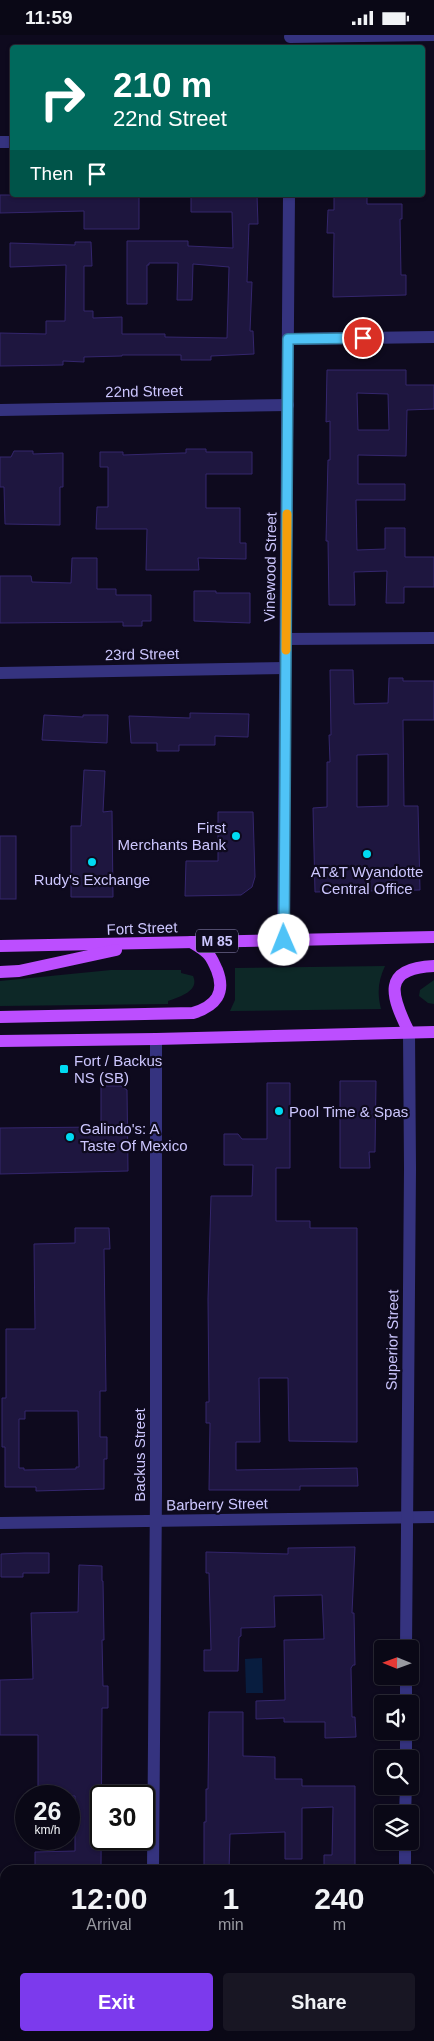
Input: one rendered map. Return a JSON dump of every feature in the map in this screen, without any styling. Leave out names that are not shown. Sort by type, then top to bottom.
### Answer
[{"type":"main road","name":"Fort Street","points":[[0,946],[142,945],[191,942],[434,937]]},
{"type":"main road","points":[[0,1017],[193,1013],[202,1011],[218,998],[221,989],[213,960],[208,953],[191,942]]},
{"type":"main road","points":[[0,972],[20,971],[142,945]]},
{"type":"main road","points":[[409,1032],[396,1000],[395,989],[398,977],[403,971],[416,966],[434,965]]},
{"type":"main road","points":[[0,1041],[434,1032]]},
{"type":"street","points":[[290,40],[434,35]]},
{"type":"street","name":"Vinewood Street","points":[[284,940],[289,197]]},
{"type":"street","points":[[288,339],[434,337]]},
{"type":"street","name":"22nd Street","points":[[0,410],[288,405]]},
{"type":"street","points":[[286,639],[434,637]]},
{"type":"street","name":"23rd Street","points":[[0,673],[285,668]]},
{"type":"street","name":"Superior Street","points":[[406,1640],[410,1169],[409,1032]]},
{"type":"street","name":"Backus Street","points":[[153,1865],[156,1521],[156,1039]]},
{"type":"street","name":"Barberry Street","points":[[0,1523],[434,1517]]},
{"type":"street","points":[[405,1850],[405,1865]]},
{"type":"green space","points":[[385,966],[379,987],[381,1009],[230,1011],[235,1000],[235,968]]},
{"type":"green space","points":[[111,970],[181,970],[181,973],[193,976],[194,986],[187,993],[168,1001],[168,1004],[0,1006],[0,981]]},
{"type":"green space","points":[[434,980],[434,1004],[428,1003],[419,996],[420,990]]},
{"type":"water","points":[[262,1658],[263,1693],[246,1693],[245,1659]]},
{"type":"building","points":[[0,195],[10,195],[10,197],[139,197],[139,229],[84,229],[84,211],[0,213]]},
{"type":"building","points":[[191,197],[257,197],[258,224],[249,224],[247,282],[252,282],[250,331],[253,331],[254,354],[211,356],[211,360],[181,360],[181,355],[122,355],[84,357],[84,362],[63,361],[63,365],[0,366],[0,333],[46,334],[46,321],[65,321],[66,265],[10,267],[10,243],[75,245],[75,242],[91,242],[92,266],[84,266],[84,311],[93,311],[93,318],[122,317],[122,334],[165,334],[165,337],[227,338],[229,267],[193,264],[192,300],[177,300],[178,263],[149,263],[147,265],[147,304],[127,304],[127,241],[188,241],[188,246],[233,248],[232,212],[191,212]]},
{"type":"building","points":[[334,197],[367,197],[367,204],[402,204],[402,219],[400,219],[401,275],[406,275],[406,295],[333,297],[334,233],[327,233],[328,210],[334,210]]},
{"type":"building","points":[[327,370],[406,370],[406,385],[434,385],[434,409],[407,410],[406,456],[358,455],[358,484],[405,484],[405,500],[356,500],[357,550],[385,549],[385,528],[405,528],[405,557],[434,557],[434,587],[404,587],[404,603],[386,603],[387,571],[354,572],[355,605],[329,605],[328,541],[326,541],[330,421],[326,422]],"holes":[[[357,393],[388,394],[389,430],[358,430]]]},
{"type":"building","points":[[186,449],[206,449],[206,452],[252,452],[252,474],[206,474],[206,508],[240,508],[240,543],[246,543],[246,559],[198,558],[199,570],[146,570],[147,529],[96,529],[97,507],[108,507],[108,467],[100,467],[100,452],[123,452],[123,455],[186,453]]},
{"type":"building","points":[[14,451],[33,451],[33,454],[63,453],[63,487],[60,487],[60,525],[5,524],[4,487],[0,487],[0,457],[11,457]]},
{"type":"building","points":[[72,558],[97,558],[97,589],[116,589],[116,595],[151,595],[151,621],[142,621],[142,626],[123,626],[123,622],[0,623],[0,576],[31,576],[32,582],[71,583]]},
{"type":"building","points":[[194,591],[250,593],[250,623],[194,621]]},
{"type":"building","points":[[330,670],[353,670],[354,704],[388,703],[389,678],[403,678],[403,681],[434,681],[434,720],[403,720],[404,806],[418,806],[420,890],[315,892],[313,808],[327,807],[327,762],[330,762],[329,735],[331,735]],"holes":[[[388,754],[388,806],[357,807],[357,755]]]},
{"type":"building","points":[[190,713],[249,714],[248,737],[215,736],[215,745],[179,745],[179,751],[157,751],[157,743],[131,743],[129,716],[190,718]]},
{"type":"building","points":[[44,715],[83,717],[83,715],[108,715],[107,743],[42,740]]},
{"type":"building","name":"Rudy's Exchange","points":[[84,770],[105,771],[103,812],[112,811],[113,897],[71,897],[71,826],[81,826]]},
{"type":"building","name":"First Merchants Bank","points":[[218,812],[253,812],[255,877],[252,887],[241,895],[185,896],[186,861],[218,861]]},
{"type":"building","points":[[0,836],[16,836],[16,899],[0,899]]},
{"type":"building","name":"Pool Time & Spas","points":[[340,1081],[376,1081],[375,1152],[369,1152],[370,1168],[340,1168]]},
{"type":"building","points":[[267,1083],[290,1083],[290,1168],[276,1168],[276,1221],[310,1221],[310,1228],[357,1228],[357,1442],[289,1441],[288,1378],[259,1378],[260,1442],[236,1442],[236,1470],[357,1468],[358,1486],[300,1486],[300,1490],[209,1490],[210,1423],[206,1423],[206,1402],[209,1402],[208,1299],[211,1196],[252,1196],[253,1165],[224,1165],[224,1134],[238,1134],[242,1139],[267,1139]]},
{"type":"building","points":[[101,1086],[121,1086],[127,1090],[128,1171],[0,1174],[0,1128],[101,1127]]},
{"type":"building","points":[[75,1228],[109,1228],[110,1249],[104,1249],[106,1391],[100,1391],[100,1437],[107,1437],[107,1459],[104,1459],[104,1489],[36,1491],[36,1487],[5,1487],[5,1447],[2,1447],[2,1398],[6,1398],[6,1329],[35,1329],[34,1244],[75,1243]],"holes":[[[25,1411],[78,1411],[79,1467],[76,1467],[76,1469],[24,1470],[24,1468],[19,1468],[19,1419],[25,1419]]]},
{"type":"building","points":[[355,1547],[352,1613],[354,1613],[355,1665],[351,1668],[352,1717],[355,1717],[356,1737],[325,1738],[325,1722],[284,1722],[284,1718],[256,1719],[256,1701],[285,1700],[284,1640],[324,1639],[322,1595],[274,1596],[275,1627],[241,1628],[238,1671],[204,1671],[204,1650],[211,1650],[209,1573],[206,1573],[206,1552],[288,1554],[288,1548]]},
{"type":"building","points":[[49,1553],[49,1573],[23,1573],[23,1577],[1,1577],[1,1554]]},
{"type":"building","points":[[79,1565],[102,1566],[103,1686],[108,1686],[108,1708],[102,1708],[102,1785],[90,1785],[90,1850],[101,1850],[101,1865],[35,1865],[35,1852],[80,1850],[80,1785],[38,1785],[38,1735],[0,1735],[0,1680],[33,1679],[31,1613],[78,1612]]},
{"type":"building","points":[[209,1712],[243,1712],[243,1756],[275,1757],[275,1779],[302,1779],[302,1786],[355,1786],[355,1865],[324,1865],[324,1855],[332,1855],[333,1807],[302,1808],[302,1859],[285,1859],[285,1832],[230,1834],[229,1865],[204,1865],[204,1822],[206,1822],[206,1789],[208,1789]]},
{"type":"slow traffic","points":[[286,650],[287,514]]},
{"type":"place","name":"First Merchants Bank","points":[[236,836]]},
{"type":"place","name":"AT&T Wyandotte Central Office","points":[[367,854]]},
{"type":"place","name":"Rudy's Exchange","points":[[92,862]]},
{"type":"place","name":"Fort / Backus NS (SB)","points":[[64,1069]]},
{"type":"place","name":"Pool Time & Spas","points":[[279,1111]]},
{"type":"place","name":"Galindo's: A Taste Of Mexico","points":[[70,1137]]},
{"type":"route","points":[[284,940],[288,339],[363,338]]}]
